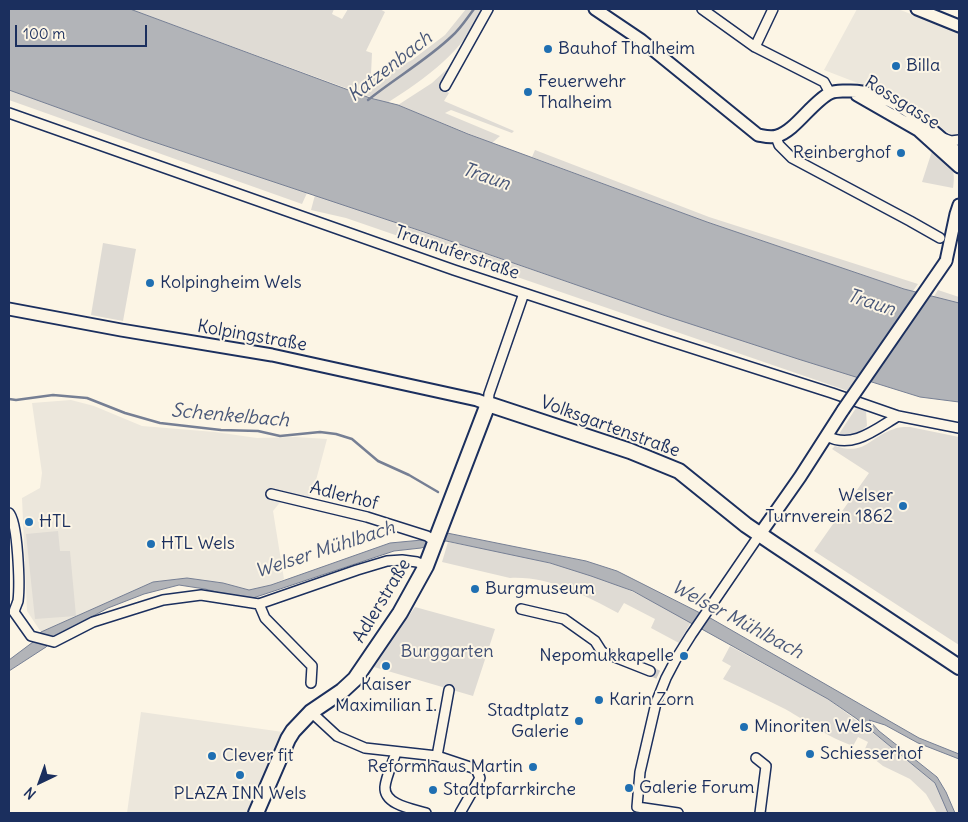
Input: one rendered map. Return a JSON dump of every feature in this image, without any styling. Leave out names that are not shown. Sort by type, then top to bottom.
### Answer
[{"type":"main road","points":[[598,9],[641,40],[758,134],[768,137],[783,133],[830,93]]},
{"type":"main road","points":[[917,9],[959,26]]},
{"type":"main road","name":"Rossgasse","points":[[830,93],[841,90],[864,92],[891,102],[914,116],[959,154]]},
{"type":"main road","name":"Rossgasse","points":[[848,91],[918,130],[959,167]]},
{"type":"main road","points":[[946,261],[959,205]]},
{"type":"main road","points":[[760,534],[843,410],[953,253],[957,245],[959,232]]},
{"type":"main road","name":"Kolpingstraße","points":[[9,309],[272,355],[478,400],[488,404]]},
{"type":"main road","name":"Volksgartenstraße","points":[[488,404],[630,451],[679,471],[760,534],[959,667]]},
{"type":"main road","name":"Adlerstraße","points":[[256,813],[293,731],[311,712],[342,691],[355,679],[400,613],[426,566],[434,540],[488,404]]},
{"type":"street","points":[[445,86],[488,9]]},
{"type":"street","points":[[702,9],[755,47],[824,82],[830,93]]},
{"type":"street","points":[[755,47],[773,9]]},
{"type":"street","name":"Traunuferstraße","points":[[9,113],[656,338],[832,392],[898,416],[959,428]]},
{"type":"street","points":[[776,136],[779,145],[792,158],[940,238]]},
{"type":"street","points":[[941,137],[951,141],[959,140]]},
{"type":"street","name":"Adlerstraße","points":[[488,404],[488,394],[524,293]]},
{"type":"street","points":[[827,436],[834,440],[851,441],[898,416]]},
{"type":"street","name":"Adlerhof","points":[[271,494],[367,517],[434,540]]},
{"type":"street","points":[[9,513],[17,536],[18,601],[11,613],[31,636],[50,642],[65,637],[93,622],[163,600],[200,594],[259,604],[387,561],[402,560],[417,562],[426,566]]},
{"type":"street","points":[[678,813],[637,808],[640,772],[663,677],[760,534]]},
{"type":"street","points":[[259,604],[265,618],[312,666],[311,683]]},
{"type":"street","points":[[521,609],[564,619],[595,641],[602,652],[650,671]]},
{"type":"street","points":[[437,756],[449,690]]},
{"type":"street","points":[[311,712],[337,736],[365,748],[437,756],[476,769],[480,778],[460,813]]},
{"type":"street","points":[[396,752],[385,787],[386,794],[396,804],[426,813]]},
{"type":"street","points":[[756,758],[766,766],[760,813]]},
{"type":"shaded area","points":[[857,9],[898,9],[959,33],[959,133],[953,136],[899,99],[824,70]]},
{"type":"shaded area","name":"HTL Wels","points":[[71,400],[94,406],[142,426],[215,432],[257,438],[296,437],[327,439],[315,484],[306,506],[282,500],[273,511],[284,579],[271,585],[249,590],[223,583],[187,578],[153,582],[41,632],[27,611],[22,498],[40,488],[42,473],[32,403]]},
{"type":"shaded area","points":[[141,712],[283,732],[251,813],[127,813]]},
{"type":"green space","points":[[130,9],[334,9],[332,14],[342,19],[348,9],[380,9],[385,12],[366,51],[372,53],[371,74],[388,73],[412,60],[445,35],[466,9],[484,9],[465,38],[442,63],[416,84],[387,103]]},
{"type":"green space","points":[[458,59],[440,88],[449,93],[444,101],[514,131],[512,133],[451,110],[445,113],[500,136],[492,143],[398,105],[432,83]]},
{"type":"green space","points":[[9,90],[142,138],[307,193],[302,204],[9,100]]},
{"type":"green space","points":[[933,148],[952,169],[954,174],[953,188],[922,182]]},
{"type":"green space","points":[[535,150],[709,217],[918,284],[913,291],[904,289],[707,222],[532,157]]},
{"type":"green space","points":[[315,195],[663,315],[857,377],[848,391],[346,218],[311,210]]},
{"type":"green space","points":[[103,243],[136,249],[123,321],[91,315]]},
{"type":"green space","points":[[938,290],[959,297],[959,303],[933,298]]},
{"type":"green space","points":[[858,405],[866,411],[867,426],[848,438],[839,434]]},
{"type":"green space","name":"Welser Turnverein 1862","points":[[910,427],[959,437],[959,645],[814,551],[869,473],[832,449],[835,446],[854,449],[867,444],[886,432],[897,428]]},
{"type":"green space","points":[[58,531],[60,551],[70,551],[76,616],[35,619],[26,534]]},
{"type":"green space","points":[[448,542],[542,561],[588,574],[633,592],[691,622],[679,643],[651,628],[655,619],[624,603],[618,613],[579,593],[552,583],[524,578],[510,578],[442,562]]},
{"type":"green space","name":"Burggarten","points":[[415,607],[495,629],[473,696],[374,667]]},
{"type":"green space","points":[[730,646],[828,699],[890,746],[935,783],[949,813],[937,813],[926,794],[910,779],[883,766],[864,751],[868,742],[858,737],[853,746],[843,742],[785,709],[723,679],[731,666],[722,661]]},
{"type":"water","name":"Traun","points":[[9,9],[130,9],[370,98],[398,105],[468,134],[707,222],[904,289],[959,303],[959,402],[920,397],[663,315],[427,233],[142,138],[9,90]]},
{"type":"water","points":[[447,533],[586,561],[617,571],[712,619],[919,738],[959,754],[959,759],[918,743],[885,725],[869,720],[879,731],[937,777],[955,813],[948,813],[935,783],[857,719],[828,699],[633,591],[550,563],[446,541],[421,548],[394,551],[247,600],[205,589],[179,585],[144,594],[108,608],[56,636],[46,647],[9,671],[9,660],[33,642],[41,632],[153,582],[187,578],[223,583],[249,590],[271,585],[390,543],[422,540]]},
{"type":"waterway","name":"Katzenbach","points":[[368,100],[442,45],[458,30],[474,9]]},
{"type":"waterway","name":"Schenkelbach","points":[[9,399],[16,400],[53,395],[87,398],[125,413],[160,423],[221,430],[258,431],[280,436],[320,432],[336,434],[352,439],[378,461],[409,475],[438,492]]},
{"type":"tunnel","points":[[650,671],[661,676]]},
{"type":"place","name":"Bauhof Thalheim","points":[[548,49]]},
{"type":"place","name":"Billa","points":[[896,66]]},
{"type":"place","name":"Feuerwehr Thalheim","points":[[528,92]]},
{"type":"place","name":"Reinberghof","points":[[901,153]]},
{"type":"place","name":"Kolpingheim Wels","points":[[150,283]]},
{"type":"place","name":"Welser Turnverein 1862","points":[[903,506]]},
{"type":"place","name":"HTL","points":[[29,522]]},
{"type":"place","name":"HTL Wels","points":[[151,544]]},
{"type":"place","name":"Burgmuseum","points":[[475,589]]},
{"type":"place","name":"Nepomukkapelle","points":[[684,656]]},
{"type":"place","name":"Kaiser Maximilian I.","points":[[386,666]]},
{"type":"place","name":"Karin Zorn","points":[[599,700]]},
{"type":"place","name":"Stadtplatz Galerie","points":[[579,721]]},
{"type":"place","name":"Minoriten Wels","points":[[744,727]]},
{"type":"place","name":"Schiesserhof","points":[[810,754]]},
{"type":"place","name":"Clever fit","points":[[212,756]]},
{"type":"place","name":"Reformhaus Martin","points":[[533,767]]},
{"type":"place","name":"PLAZA INN Wels","points":[[240,775]]},
{"type":"place","name":"Galerie Forum","points":[[629,788]]},
{"type":"place","name":"Stadtpfarrkirche","points":[[433,790]]},
{"type":"water label","name":"Welser Mühlbach","points":[[325,550]]},
{"type":"water label","name":"Welser Mühlbach","points":[[737,620]]}]
